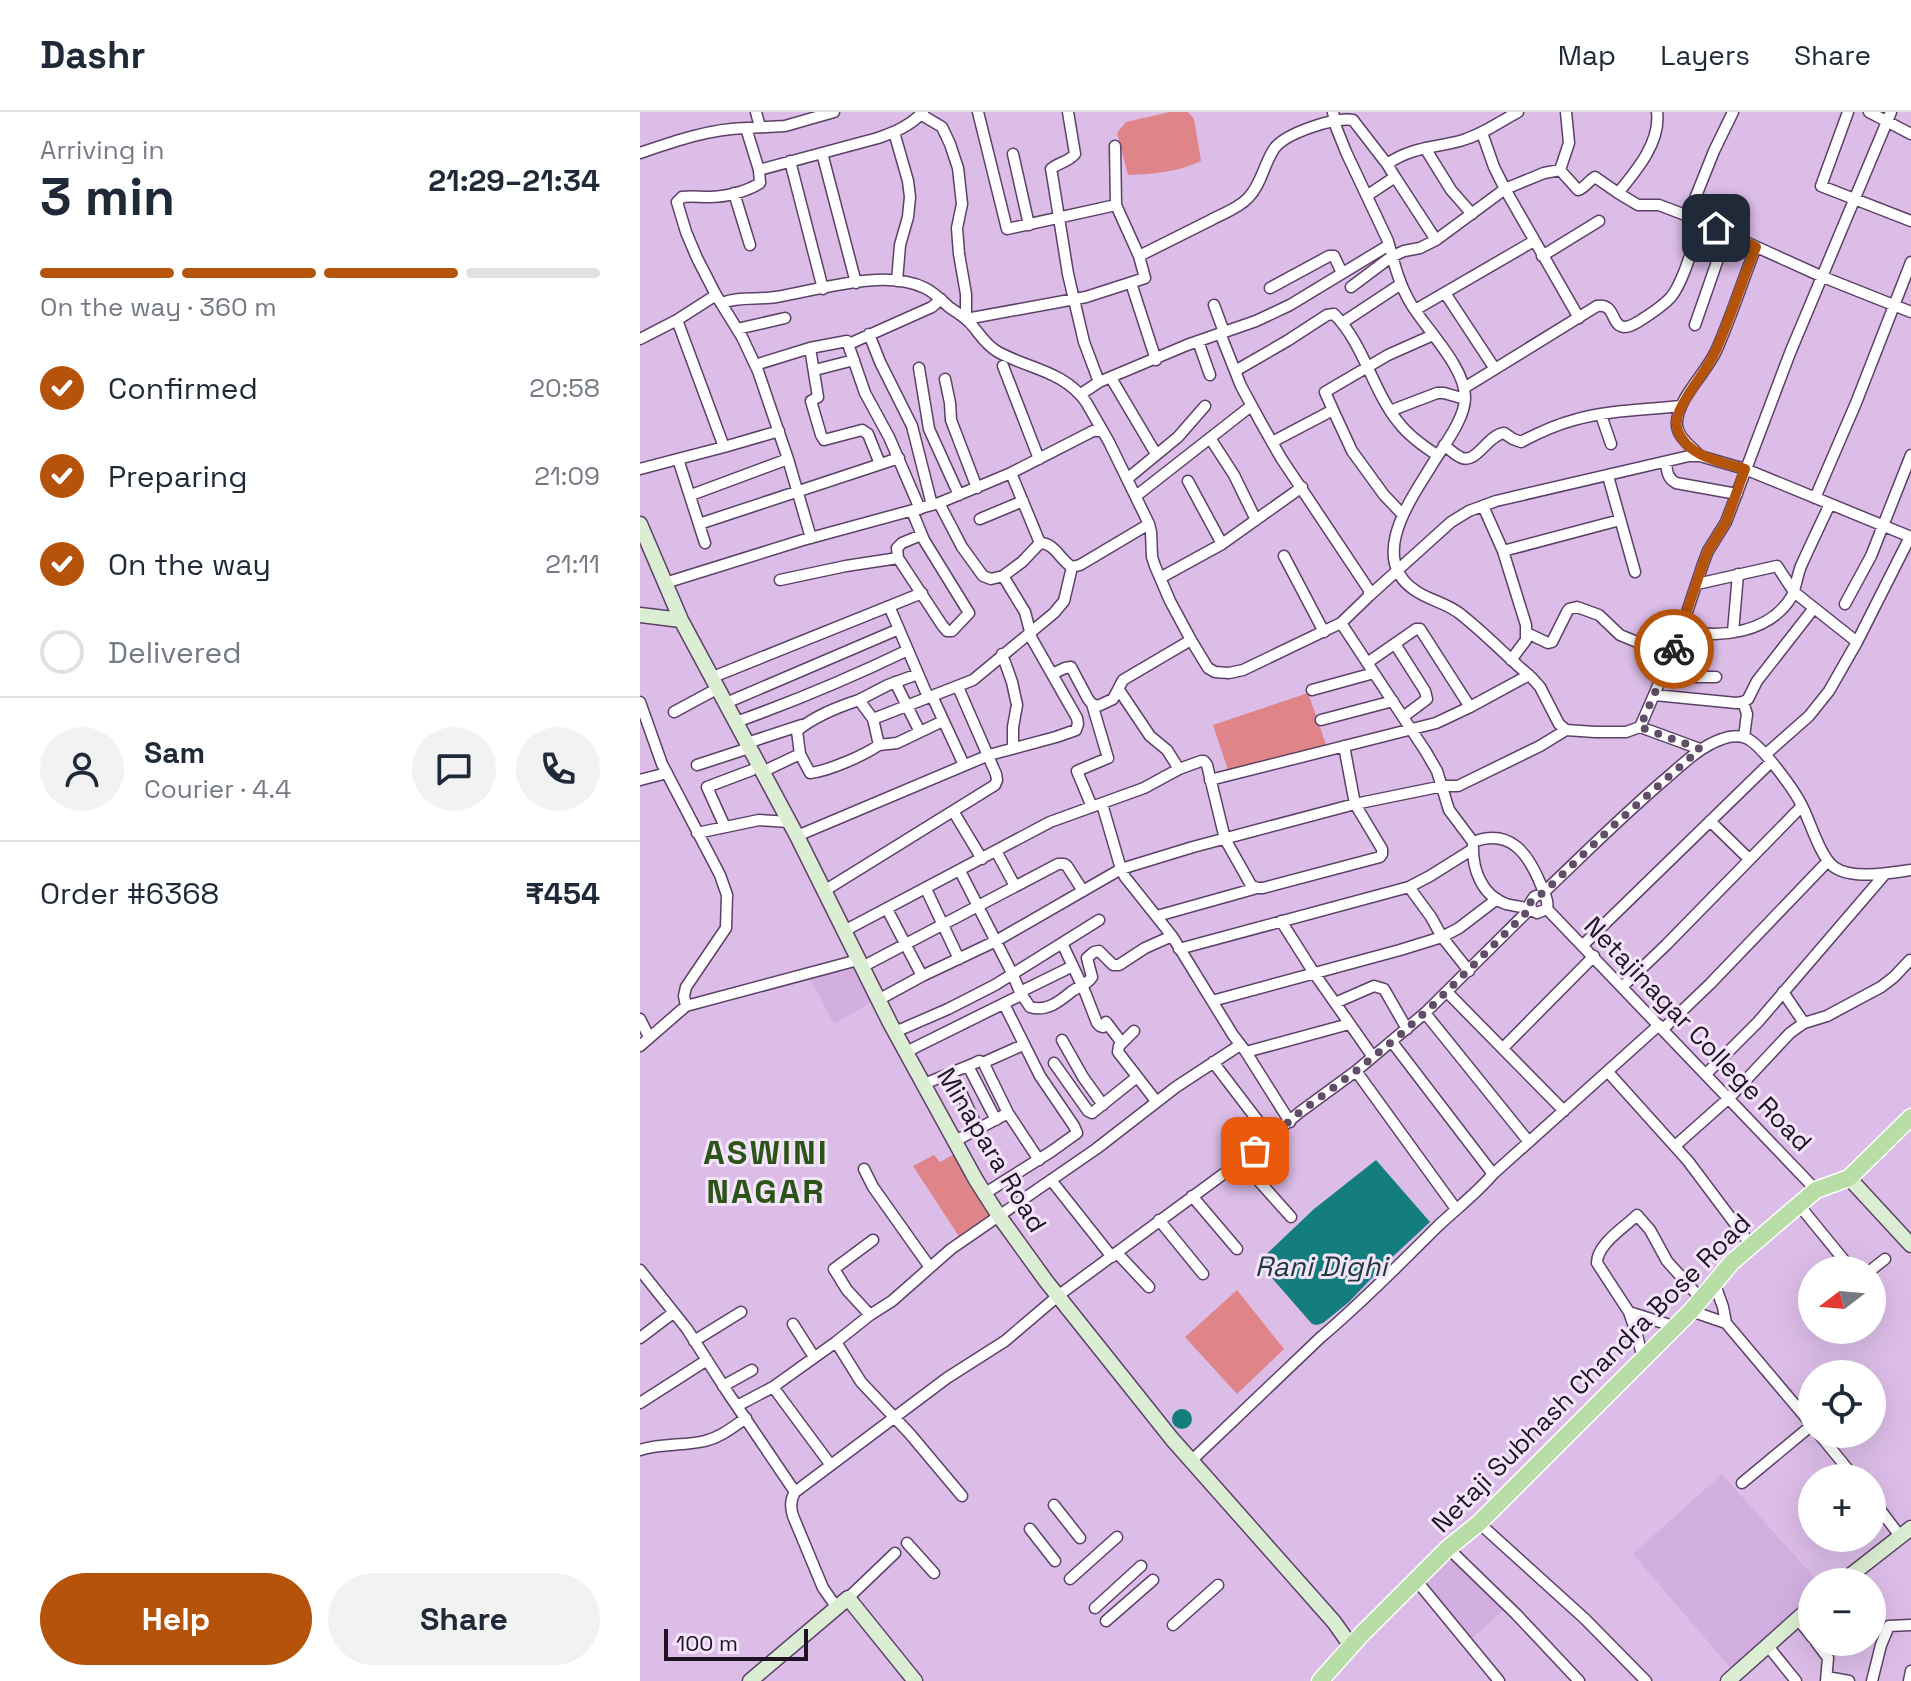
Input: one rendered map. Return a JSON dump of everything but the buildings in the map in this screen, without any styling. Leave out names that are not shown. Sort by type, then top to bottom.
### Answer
[{"type":"main road","name":"Netaji Subhash Chandra Bose Road","points":[[1320,1681],[1448,1548],[1479,1523],[1676,1327],[1732,1262],[1816,1190],[1849,1178],[1911,1117]]},
{"type":"street","points":[[756,112],[760,127]]},
{"type":"street","points":[[640,153],[712,132],[785,126],[810,115],[834,112]]},
{"type":"street","points":[[978,112],[1007,229],[1116,205]]},
{"type":"street","points":[[1068,112],[1075,154],[1069,161],[1051,169],[1068,274],[1084,342],[1099,382]]},
{"type":"street","points":[[1387,164],[1411,151],[1461,141],[1482,133],[1518,112]]},
{"type":"street","points":[[1560,170],[1569,143],[1566,112]]},
{"type":"street","points":[[1618,193],[1655,137],[1659,123],[1657,112]]},
{"type":"street","points":[[1688,216],[1733,112]]},
{"type":"street","points":[[1848,112],[1821,186],[1911,221]]},
{"type":"street","points":[[1869,112],[1889,116],[1911,134]]},
{"type":"street","points":[[759,170],[894,132],[922,113],[942,127],[958,168],[962,204],[957,228],[966,294],[966,319]]},
{"type":"street","points":[[1640,727],[1671,656],[1708,551],[1726,522],[1799,331],[1889,116]]},
{"type":"street","points":[[1334,117],[1346,152],[1389,245],[1401,284],[1415,310],[1454,365],[1465,393],[1463,409],[1403,515],[1392,547],[1397,570],[1404,582],[1457,612],[1529,675],[1540,687],[1559,724],[1566,730]]},
{"type":"street","points":[[1139,256],[1231,210],[1248,198],[1275,148],[1284,139],[1334,117],[1353,120],[1387,164],[1436,240]]},
{"type":"street","points":[[746,128],[760,183],[734,193],[716,197],[682,197],[677,202],[691,245],[755,365],[779,431],[811,538]]},
{"type":"street","points":[[894,132],[910,197],[900,245],[897,281]]},
{"type":"street","points":[[1482,133],[1505,189],[1579,318]]},
{"type":"street","points":[[966,319],[1086,297],[1145,278],[1139,256],[1116,205],[1115,146]]},
{"type":"street","points":[[1425,148],[1451,190],[1472,214]]},
{"type":"street","points":[[822,153],[856,283]]},
{"type":"street","points":[[1013,154],[1029,225]]},
{"type":"street","points":[[790,161],[823,289]]},
{"type":"street","points":[[1351,287],[1391,257],[1436,240],[1505,189],[1560,170]]},
{"type":"street","points":[[1560,170],[1578,190],[1595,177],[1638,205],[1659,205],[1688,216],[1823,277],[1911,312]]},
{"type":"street","points":[[1368,195],[1395,177]]},
{"type":"street","points":[[734,193],[750,245]]},
{"type":"street","points":[[1542,256],[1599,221]]},
{"type":"street","points":[[1390,411],[1437,393],[1465,393],[1495,369],[1597,306],[1608,308],[1618,324],[1625,327],[1654,312],[1671,298],[1678,287],[1701,222]]},
{"type":"street","points":[[1695,325],[1727,233]]},
{"type":"street","points":[[1415,310],[1534,241]]},
{"type":"street","points":[[1081,394],[1099,382],[1290,305],[1389,245]]},
{"type":"street","points":[[1700,456],[1681,436],[1677,420],[1681,406],[1716,350],[1756,247]]},
{"type":"street","points":[[1270,288],[1329,256],[1334,256],[1342,273]]},
{"type":"street","points":[[1815,498],[1911,262]]},
{"type":"street","points":[[640,339],[719,299],[774,298],[885,280],[923,287],[966,319],[992,348],[1012,360],[1052,373],[1081,394],[1149,524],[1152,557],[1170,601],[1208,668],[1215,672],[1243,670],[1341,623],[1451,522],[1483,506],[1539,490],[1666,462],[1700,456],[1745,469],[1910,537],[1857,642],[1829,691],[1809,716],[1710,821],[1583,945]]},
{"type":"street","points":[[1131,283],[1156,360]]},
{"type":"street","points":[[1342,323],[1401,284]]},
{"type":"street","points":[[1445,293],[1495,369]]},
{"type":"street","points":[[849,344],[932,307],[941,299]]},
{"type":"street","points":[[1214,305],[1235,371],[1251,406],[1369,590],[1369,596]]},
{"type":"street","points":[[1235,371],[1327,315],[1334,314],[1368,366],[1390,411],[1417,441],[1437,455]]},
{"type":"street","points":[[737,329],[785,318]]},
{"type":"street","points":[[677,320],[724,447]]},
{"type":"street","points":[[869,334],[912,426],[936,504],[983,576],[991,579],[1003,576],[1040,543],[1053,547],[1072,567],[1080,565],[1149,524]]},
{"type":"street","points":[[1403,515],[1352,451],[1325,392],[1388,355],[1433,335]]},
{"type":"street","points":[[755,365],[810,348],[843,341],[849,344],[865,393],[899,458],[921,535],[969,614],[952,631],[947,631],[898,558],[897,548],[921,535]]},
{"type":"street","points":[[1198,341],[1210,375]]},
{"type":"street","points":[[810,348],[818,397],[811,401],[824,440],[862,430],[868,434],[880,464]]},
{"type":"street","points":[[815,370],[854,360]]},
{"type":"street","points":[[1003,366],[1039,459]]},
{"type":"street","points":[[919,368],[929,429],[959,495]]},
{"type":"street","points":[[1111,378],[1156,454]]},
{"type":"street","points":[[945,379],[951,420],[977,488]]},
{"type":"street","points":[[1127,479],[1184,431],[1205,406]]},
{"type":"street","points":[[1136,496],[1251,406]]},
{"type":"street","points":[[1444,445],[1467,460],[1498,433],[1521,442],[1550,427],[1575,419],[1681,406]]},
{"type":"street","points":[[1272,442],[1333,410]]},
{"type":"street","points":[[1601,415],[1611,444]]},
{"type":"street","points":[[640,469],[779,431]]},
{"type":"street","points":[[665,583],[936,504],[1011,473],[1093,431],[1104,433]]},
{"type":"street","points":[[1210,438],[1234,475],[1256,520]]},
{"type":"street","points":[[1845,604],[1906,483],[1911,455]]},
{"type":"street","points":[[699,524],[899,458]]},
{"type":"street","points":[[678,459],[705,543]]},
{"type":"street","points":[[691,495],[788,459]]},
{"type":"street","points":[[1666,462],[1667,474],[1676,483],[1737,494]]},
{"type":"street","points":[[1011,473],[1040,543]]},
{"type":"street","points":[[1608,476],[1635,572]]},
{"type":"street","points":[[1188,481],[1222,544]]},
{"type":"street","points":[[1160,578],[1222,544],[1302,487]]},
{"type":"street","points":[[980,519],[1023,501]]},
{"type":"street","points":[[1681,629],[1695,633],[1733,632],[1764,624],[1794,592],[1799,570],[1830,504]]},
{"type":"street","points":[[1483,506],[1503,551],[1527,633],[1526,640],[1511,660]]},
{"type":"street","points":[[1503,551],[1620,520]]},
{"type":"street","name":"Minapara Road","points":[[640,524],[712,685],[726,703],[757,771],[793,829],[878,1000],[984,1194],[1059,1295],[1191,1461],[1334,1622],[1356,1641]]},
{"type":"street","points":[[1284,556],[1324,632]]},
{"type":"street","points":[[780,580],[898,558]]},
{"type":"street","points":[[1697,584],[1777,566],[1794,592],[1857,642]]},
{"type":"street","points":[[873,719],[973,680],[1054,613],[1064,601],[1072,567]]},
{"type":"street","points":[[1733,632],[1738,574]]},
{"type":"street","points":[[697,833],[759,820],[793,829],[989,755],[1076,730],[1077,718],[1030,633],[1025,612],[1003,576]]},
{"type":"street","points":[[674,712],[712,685],[922,593]]},
{"type":"street","points":[[889,606],[918,674],[964,765]]},
{"type":"street","points":[[1527,633],[1552,642],[1569,609],[1577,607],[1605,618],[1620,635],[1671,656]]},
{"type":"street","points":[[1655,695],[1743,702],[1814,608]]},
{"type":"street","points":[[640,615],[681,620]]},
{"type":"street","points":[[1179,949],[1409,887],[1430,876],[1473,846],[1483,838],[1510,841],[1523,852],[1549,901],[1547,909],[1537,913],[1531,908],[1508,904],[1487,891],[1474,864],[1473,846],[1449,810],[1437,771],[1341,623]]},
{"type":"street","points":[[726,703],[899,629]]},
{"type":"street","points":[[1312,690],[1370,668],[1416,629],[1422,630],[1470,707]]},
{"type":"street","points":[[1092,704],[1103,705],[1113,699],[1123,680],[1191,640]]},
{"type":"street","points":[[1395,644],[1427,699],[1403,717]]},
{"type":"street","points":[[736,722],[777,708],[908,650]]},
{"type":"street","points":[[1002,654],[1017,705],[1013,748]]},
{"type":"street","points":[[1052,674],[1071,667],[1092,704],[1108,758],[1077,771],[1097,805],[1121,869],[1172,936],[1290,1122]]},
{"type":"street","points":[[697,765],[804,724],[918,674]]},
{"type":"street","points":[[1210,780],[1436,723],[1529,675]]},
{"type":"street","points":[[1662,677],[1716,677]]},
{"type":"street","points":[[895,682],[920,732]]},
{"type":"street","points":[[824,891],[995,785],[996,774],[989,755],[958,687]]},
{"type":"street","points":[[1119,690],[1141,725],[1167,750],[1179,769]]},
{"type":"street","points":[[859,700],[873,719],[879,745]]},
{"type":"street","points":[[1321,720],[1393,701]]},
{"type":"street","points":[[640,702],[667,773],[727,895],[726,928],[686,987],[686,1006]]},
{"type":"street","points":[[1743,702],[1747,714],[1744,737]]},
{"type":"street","points":[[804,724],[797,731],[800,754],[810,773],[819,772],[879,745],[897,743],[943,721]]},
{"type":"street","points":[[878,1000],[996,941],[1121,869],[1355,804],[1443,786],[1458,786],[1566,730],[1626,732],[1640,727],[1700,749]]},
{"type":"street","points":[[915,1681],[842,1603],[823,1588],[790,1506],[795,1492],[947,1378],[1005,1341],[1059,1295],[1241,1161],[1392,1042],[1531,908],[1534,897],[1543,893],[1700,749],[1733,736],[1744,737],[1768,758],[1795,794],[1828,861],[1842,872],[1885,874],[1911,870]]},
{"type":"street","points":[[1157,916],[1380,857],[1382,849],[1355,804],[1344,746]]},
{"type":"street","points":[[725,827],[707,787],[800,754]]},
{"type":"street","points":[[844,931],[1050,822],[1144,788],[1179,769],[1204,761],[1225,839],[1251,885],[1257,888]]},
{"type":"street","points":[[640,780],[667,773]]},
{"type":"street","points":[[1622,987],[1802,806]]},
{"type":"street","points":[[953,811],[982,859]]},
{"type":"street","points":[[1710,821],[1749,859]]},
{"type":"street","points":[[996,851],[1015,886]]},
{"type":"street","points":[[1191,1461],[1493,1174],[1710,984],[1828,861]]},
{"type":"street","points":[[640,1046],[686,1006],[860,964],[943,925],[1052,866],[1067,866],[1083,891]]},
{"type":"street","points":[[960,871],[1020,992],[1030,1007],[1036,1009],[1055,1005],[1090,981],[1092,977],[1087,958],[1094,952],[1099,951],[1113,965],[1119,965],[1145,948],[1172,936]]},
{"type":"street","points":[[1706,1074],[1742,1039],[1885,874]]},
{"type":"street","points":[[1409,887],[1469,971]]},
{"type":"street","points":[[926,889],[959,959]]},
{"type":"street","points":[[1212,1001],[1442,937],[1497,899]]},
{"type":"street","points":[[887,909],[922,976]]},
{"type":"street","name":"Netajinagar College Road","points":[[1547,909],[1816,1190]]},
{"type":"street","points":[[895,1032],[1013,975],[1099,920]]},
{"type":"street","points":[[1281,921],[1373,1057]]},
{"type":"street","points":[[1062,943],[1097,1023],[1103,1027],[1106,1022],[1122,1043]]},
{"type":"street","points":[[1503,1048],[1594,956]]},
{"type":"street","points":[[1675,1146],[1729,1098],[1790,1033],[1804,1023],[1827,1016],[1881,987],[1910,960]]},
{"type":"street","points":[[906,1052],[1073,966]]},
{"type":"street","points":[[1335,1003],[1374,986],[1384,989],[1407,1029]]},
{"type":"street","points":[[1447,992],[1564,1111]]},
{"type":"street","points":[[1783,992],[1804,1023]]},
{"type":"street","points":[[984,1194],[1075,1136],[1076,1130],[1040,1076],[1004,1004]]},
{"type":"street","points":[[1425,1013],[1529,1142]]},
{"type":"street","points":[[640,1019],[649,1037]]},
{"type":"street","points":[[737,1406],[773,1387],[836,1342],[892,1301],[951,1249],[1096,1149],[1156,1101],[1213,1062],[1243,1048],[1349,1024]]},
{"type":"street","points":[[1134,1031],[1119,1046],[1118,1052],[1156,1101]]},
{"type":"street","points":[[1062,1040],[1103,1105]]},
{"type":"street","points":[[1392,1042],[1493,1174]]},
{"type":"street","points":[[985,1063],[1023,1045]]},
{"type":"street","points":[[924,1084],[979,1061],[985,1063],[1008,1113],[1039,1160]]},
{"type":"street","points":[[1213,1062],[1271,1138]]},
{"type":"street","points":[[1054,1063],[1092,1113],[1137,1077]]},
{"type":"street","points":[[968,1066],[996,1120]]},
{"type":"street","points":[[1356,1071],[1456,1209]]},
{"type":"street","points":[[1608,1072],[1675,1146],[1751,1245]]},
{"type":"street","points":[[952,1073],[978,1129]]},
{"type":"street","points":[[955,1141],[1008,1113]]},
{"type":"street","points":[[1241,1161],[1291,1217]]},
{"type":"street","points":[[864,1169],[873,1187],[929,1266]]},
{"type":"street","points":[[1849,1178],[1911,1245]]},
{"type":"street","points":[[1051,1180],[1115,1255],[1149,1287]]},
{"type":"street","points":[[1192,1196],[1237,1249]]},
{"type":"street","points":[[1799,1205],[1841,1256]]},
{"type":"street","points":[[1643,1359],[1629,1312],[1597,1263],[1601,1248],[1637,1215],[1650,1230],[1696,1305],[1726,1323],[1798,1408]]},
{"type":"street","points":[[1159,1220],[1203,1274]]},
{"type":"street","points":[[870,1315],[847,1290],[834,1269],[873,1240]]},
{"type":"street","points":[[640,1271],[694,1341],[795,1492]]},
{"type":"street","points":[[1714,1282],[1726,1323]]},
{"type":"street","points":[[694,1341],[741,1312]]},
{"type":"street","points":[[1629,1312],[1676,1327]]},
{"type":"street","points":[[640,1338],[673,1313]]},
{"type":"street","points":[[793,1324],[814,1357]]},
{"type":"street","points":[[836,1342],[861,1382],[962,1496]]},
{"type":"street","points":[[640,1403],[707,1360]]},
{"type":"street","points":[[723,1386],[752,1370]]},
{"type":"street","points":[[773,1387],[830,1464]]},
{"type":"street","points":[[640,1450],[654,1445],[708,1441],[728,1432],[746,1418]]},
{"type":"street","points":[[1742,1483],[1798,1437]]},
{"type":"street","points":[[1830,1448],[1844,1464]]},
{"type":"street","points":[[1054,1505],[1080,1538]]},
{"type":"street","points":[[1860,1568],[1906,1532],[1886,1513]]},
{"type":"street","points":[[1479,1523],[1585,1619],[1646,1681]]},
{"type":"street","points":[[1030,1529],[1055,1561]]},
{"type":"street","points":[[1070,1579],[1117,1537]]},
{"type":"street","points":[[907,1543],[934,1573]]},
{"type":"street","points":[[1448,1548],[1579,1681]]},
{"type":"street","points":[[750,1681],[842,1603],[895,1553]]},
{"type":"street","points":[[1095,1608],[1141,1566]]},
{"type":"street","points":[[1106,1621],[1153,1580]]},
{"type":"street","points":[[1416,1580],[1499,1681]]},
{"type":"street","points":[[1173,1625],[1218,1585]]},
{"type":"street","points":[[1728,1681],[1797,1618]]},
{"type":"street","points":[[1872,1681],[1889,1626],[1911,1625]]},
{"type":"street","points":[[1767,1645],[1796,1681]]},
{"type":"street","points":[[1826,1656],[1827,1679],[1849,1681]]},
{"type":"street","points":[[1909,1681],[1911,1671]]},
{"type":"shaded area","points":[[1170,112],[1188,112],[1194,119],[1201,161],[1166,172],[1128,175],[1117,133],[1126,122]]},
{"type":"shaded area","points":[[1308,693],[1328,750],[1229,773],[1213,725]]},
{"type":"shaded area","points":[[855,963],[875,1000],[834,1024],[809,976]]},
{"type":"shaded area","points":[[956,1153],[991,1216],[960,1238],[913,1166],[934,1155],[940,1162]]},
{"type":"shaded area","points":[[1237,1290],[1284,1349],[1237,1394],[1185,1337]]},
{"type":"shaded area","points":[[1722,1474],[1806,1568],[1798,1568],[1798,1612],[1733,1671],[1633,1554]]},
{"type":"shaded area","points":[[1448,1551],[1507,1607],[1470,1640],[1419,1581]]},
{"type":"water","name":"Rani Dighi","points":[[1376,1160],[1430,1222],[1349,1302],[1323,1323],[1312,1324],[1258,1262],[1314,1209]]},
{"type":"water","points":[[1182,1409],[1189,1412],[1192,1419],[1189,1426],[1182,1429],[1175,1426],[1172,1419],[1175,1412]]},
{"type":"way so far","points":[[1255,1151],[1425,1013],[1531,908],[1534,897],[1543,893],[1700,749],[1640,727],[1674,649]]},
{"type":"district","name":"ASWINI NAGAR","points":[[766,1172]]},
{"type":"route","points":[[1674,649],[1708,551],[1726,522],[1745,469],[1700,456],[1677,429],[1681,406],[1716,350],[1756,247],[1716,228]]}]
